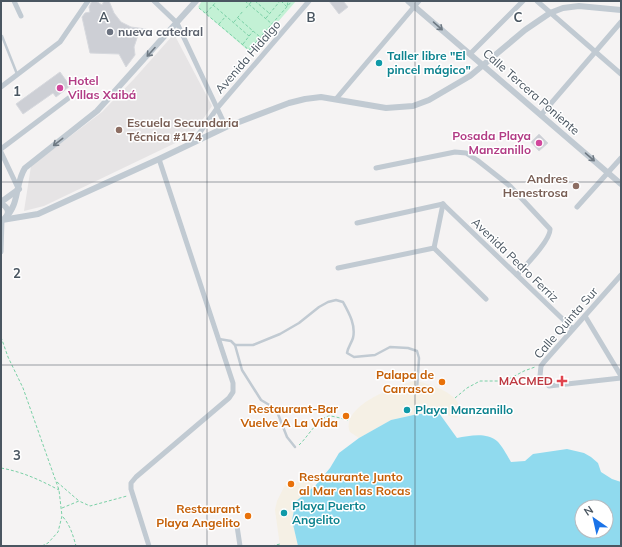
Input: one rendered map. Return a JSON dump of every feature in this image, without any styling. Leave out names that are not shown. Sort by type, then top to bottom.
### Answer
[{"type":"street","points":[[14,1],[21,16]]},
{"type":"street","points":[[1,87],[60,42],[88,1]]},
{"type":"street","points":[[154,1],[178,23],[226,126]]},
{"type":"street","name":"Avenida Hidalgo","points":[[192,143],[218,107],[309,1]]},
{"type":"street","name":"Calle Tercera Poniente","points":[[408,1],[621,184]]},
{"type":"street","points":[[336,99],[419,1]]},
{"type":"street","points":[[470,54],[523,1]]},
{"type":"street","points":[[537,1],[621,74]]},
{"type":"street","points":[[3,219],[11,213],[21,173],[24,168],[97,112],[197,4]]},
{"type":"street","points":[[3,219],[38,214],[159,159],[226,126],[269,110],[305,99],[321,97],[386,108],[413,106],[429,100],[470,76],[484,66],[525,30],[550,12],[563,8],[579,6],[621,10]]},
{"type":"street","points":[[541,115],[621,22]]},
{"type":"street","points":[[1,148],[74,94]]},
{"type":"street","points":[[1,152],[18,189]]},
{"type":"street","points":[[376,168],[455,152],[466,153],[478,160],[510,186],[550,229],[546,240],[517,276]]},
{"type":"street","points":[[577,207],[621,158]]},
{"type":"street","points":[[149,546],[132,494],[131,483],[229,398],[233,392],[233,383],[159,159]]},
{"type":"street","points":[[3,204],[18,189]]},
{"type":"street","points":[[3,204],[16,218]]},
{"type":"street","points":[[1,252],[3,219],[8,213],[3,204]]},
{"type":"street","points":[[357,223],[443,204],[434,248]]},
{"type":"street","name":"Avenida Pedro Ferriz","points":[[443,204],[573,329]]},
{"type":"street","points":[[338,268],[434,248]]},
{"type":"street","points":[[434,248],[486,299]]},
{"type":"street","name":"Calle Quinta Sur","points":[[621,276],[544,362],[541,366],[540,376],[549,386],[621,377]]},
{"type":"street","points":[[585,316],[621,377]]},
{"type":"street","points":[[237,526],[240,546]]},
{"type":"lane","points":[[2,36],[17,74]]},
{"type":"lane","points":[[218,339],[230,341],[236,345],[252,345],[280,334],[299,323],[319,307],[336,300],[343,302],[354,325],[353,336],[347,353],[354,357],[375,355],[390,347],[408,348],[417,351],[419,358],[417,391]]},
{"type":"lane","points":[[236,345],[242,370],[261,400],[276,409],[287,437],[295,447]]},
{"type":"path","points":[[206,14],[217,1]]},
{"type":"path","points":[[245,1],[272,24]]},
{"type":"path","points":[[246,8],[252,1]]},
{"type":"path","points":[[255,1],[269,13]]},
{"type":"path","points":[[265,18],[280,1],[287,7]]},
{"type":"path","points":[[287,7],[288,1]]},
{"type":"path","points":[[197,4],[206,14],[249,50],[292,1]]},
{"type":"path","points":[[213,5],[249,36]]},
{"type":"path","points":[[234,22],[244,11]]},
{"type":"path","points":[[219,24],[226,16]]},
{"type":"path","points":[[238,18],[260,37]]},
{"type":"path","points":[[242,44],[254,31]]},
{"type":"path","points":[[1,337],[23,388],[60,490],[62,516],[58,532],[48,543],[42,546]]},
{"type":"path","points":[[455,398],[467,388],[480,381],[505,381],[544,362]]},
{"type":"path","points":[[295,447],[300,445],[311,429],[318,426],[319,422],[325,418],[331,416],[348,420]]},
{"type":"path","points":[[1,468],[17,471],[36,478],[60,490]]},
{"type":"path","points":[[57,482],[80,501],[90,506],[132,494]]},
{"type":"path","points":[[61,508],[80,501]]},
{"type":"path","points":[[62,516],[68,522],[76,546]]},
{"type":"path","points":[[272,546],[280,544]]},
{"type":"shaded area","name":"Escuela Secundaria Técnica #174","points":[[174,34],[212,106],[192,135],[44,206],[24,211],[31,166],[102,112]]},
{"type":"green space","points":[[202,1],[296,1],[251,53],[198,7]]},
{"type":"sand","name":"Playa Manzanillo","points":[[414,381],[432,385],[445,391],[455,399],[459,405],[457,418],[439,413],[418,414],[391,420],[359,438],[350,432],[349,423],[353,414],[361,406],[383,392]]},
{"type":"sand","name":"Playa Puerto Angelito","points":[[302,476],[315,486],[296,501],[292,520],[298,546],[280,546],[275,510],[277,501],[285,485],[293,487]]},
{"type":"water","points":[[439,413],[457,438],[477,435],[493,438],[501,445],[511,462],[525,461],[533,454],[567,449],[584,453],[598,463],[601,472],[612,479],[621,482],[621,546],[298,546],[292,520],[296,501],[315,486],[330,468],[339,453],[359,438],[391,420],[418,414]]},
{"type":"building","points":[[92,1],[96,1],[102,5],[104,1],[109,1],[114,13],[121,22],[131,27],[146,29],[137,38],[134,47],[135,55],[126,67],[119,54],[90,53],[82,17],[85,13],[90,12],[89,7]]},
{"type":"building","points":[[329,1],[343,1],[348,7],[339,14]]},
{"type":"building","points":[[60,72],[70,86],[56,97],[53,93],[23,114],[16,104]]},
{"type":"building","points":[[539,134],[548,143],[539,151],[531,142]]},
{"type":"place","name":"nueva catedral","points":[[110,32]]},
{"type":"place","name":"Taller libre \"El pincel mágico\"","points":[[379,63]]},
{"type":"place","name":"Hotel Villas Xaibá","points":[[60,88]]},
{"type":"place","name":"Escuela Secundaria Técnica #174","points":[[119,130]]},
{"type":"place","name":"Posada Playa Manzanillo","points":[[539,143]]},
{"type":"place","name":"Andres Henestrosa","points":[[576,186]]},
{"type":"place","name":"MACMED","points":[[562,381]]},
{"type":"place","name":"Palapa de Carrasco","points":[[442,382]]},
{"type":"place","name":"Playa Manzanillo","points":[[407,410]]},
{"type":"place","name":"Restaurant-Bar Vuelve A La Vida","points":[[346,416]]},
{"type":"place","name":"Restaurante Junto al Mar en las Rocas","points":[[291,484]]},
{"type":"place","name":"Playa Puerto Angelito","points":[[284,513]]},
{"type":"place","name":"Restaurant Playa Angelito","points":[[248,516]]}]
